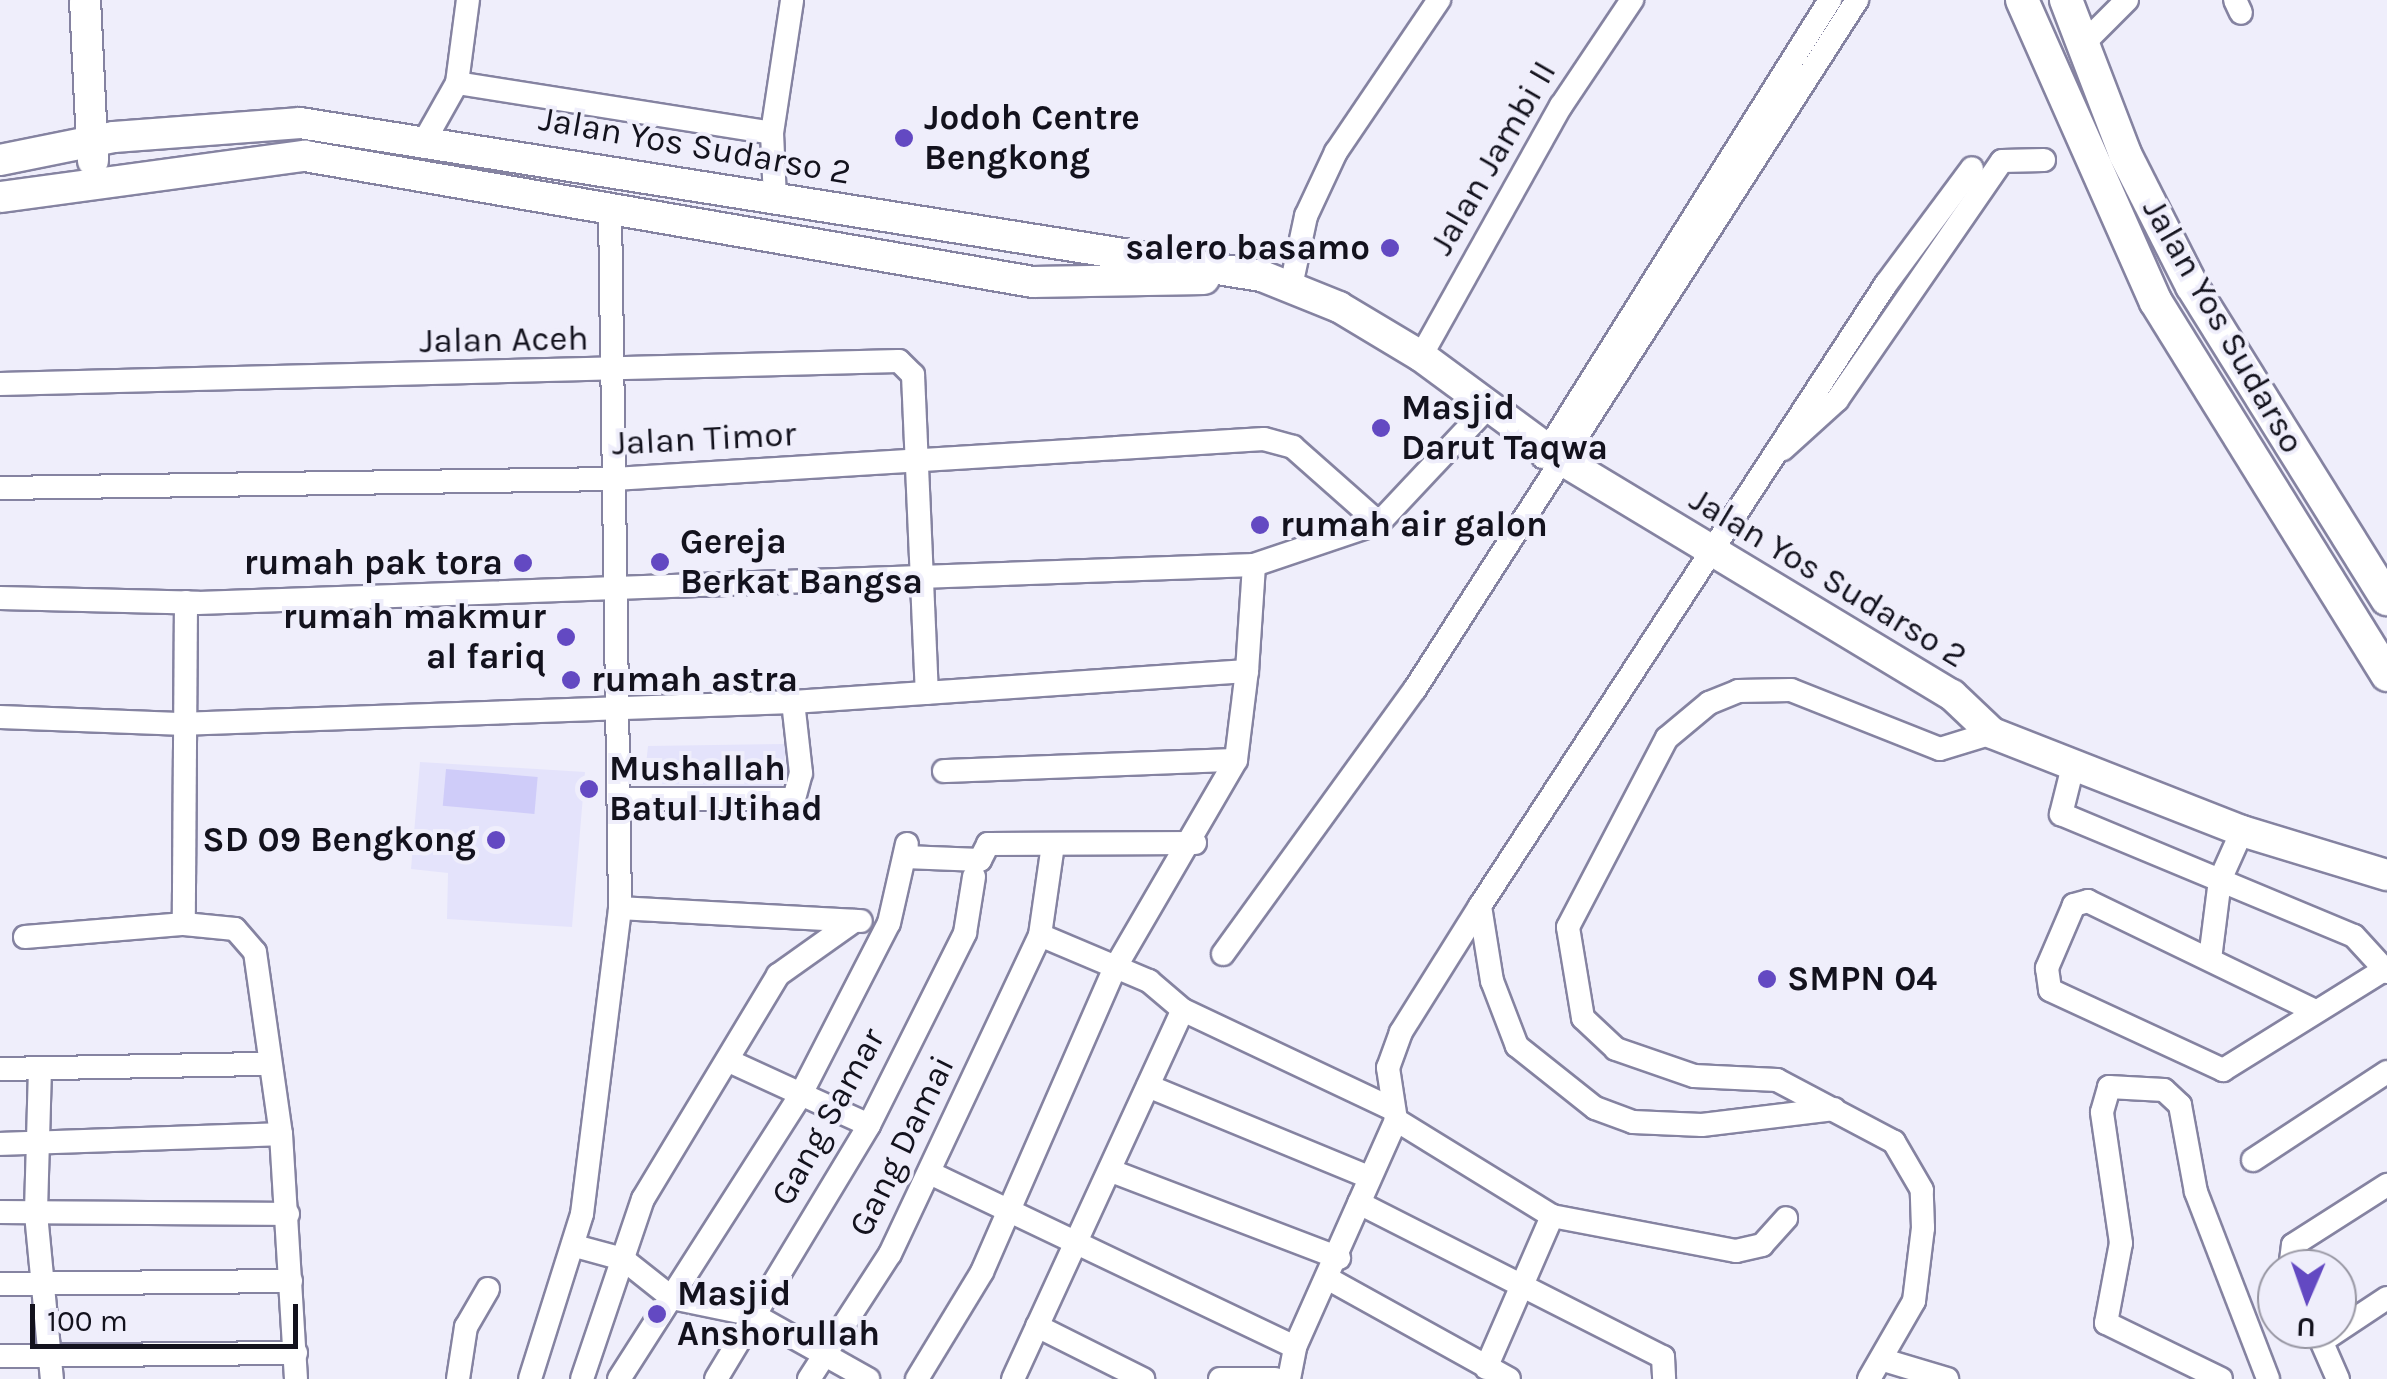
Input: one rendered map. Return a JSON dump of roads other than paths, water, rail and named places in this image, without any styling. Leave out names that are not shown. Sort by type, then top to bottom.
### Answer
[{"type":"main road","points":[[85,0],[106,180]]},
{"type":"main road","points":[[100,0],[103,140]]},
{"type":"main road","name":"Jalan Yos Sudarso","points":[[2022,0],[2099,189],[2210,392],[2387,675]]},
{"type":"main road","name":"Jalan Yos Sudarso","points":[[2066,0],[2081,46],[2135,173],[2244,366],[2387,600]]},
{"type":"main road","name":"Jalan Yos Sudarso 2","points":[[0,160],[103,140],[300,123],[426,138],[1276,281],[1421,356],[1488,407],[1550,463],[1711,551],[1952,695],[1992,733],[2242,831],[2387,875]]},
{"type":"main road","name":"Jalan Yos Sudarso 2","points":[[0,197],[305,156],[1033,282],[1276,281]]},
{"type":"main road","points":[[2099,189],[2135,173]]},
{"type":"main road","points":[[741,232],[761,196]]},
{"type":"main road","points":[[2210,392],[2244,366]]},
{"type":"street","points":[[426,138],[458,84],[468,0]]},
{"type":"street","points":[[761,196],[792,0]]},
{"type":"street","points":[[1276,281],[1336,152],[1439,0]]},
{"type":"street","name":"Jalan Jambi II","points":[[1421,356],[1560,106],[1632,0]]},
{"type":"street","points":[[1223,954],[1415,689],[1830,0]]},
{"type":"street","points":[[1550,463],[1857,0]]},
{"type":"street","points":[[2081,46],[2127,0]]},
{"type":"street","points":[[458,84],[772,133]]},
{"type":"street","points":[[1783,450],[1838,400],[2002,161],[2044,160]]},
{"type":"street","points":[[1289,1379],[1295,1347],[1333,1268],[1392,1113],[1388,1068],[1401,1032],[1711,551],[1972,168]]},
{"type":"street","points":[[530,1379],[574,1246],[620,908],[622,799],[610,206]]},
{"type":"street","name":"Jalan Aceh","points":[[0,384],[614,373],[898,361],[913,376],[927,693]]},
{"type":"street","points":[[0,598],[186,602],[1254,565],[1379,523],[1488,407]]},
{"type":"street","name":"Jalan Timor","points":[[0,488],[614,479],[918,464],[1264,439],[1293,447],[1379,523]]},
{"type":"street","points":[[916,1379],[982,1272],[1115,968],[1195,843],[1236,760],[1254,565]]},
{"type":"street","points":[[184,924],[179,724],[186,602]]},
{"type":"street","points":[[0,718],[179,724],[618,704],[793,702],[1247,672]]},
{"type":"street","points":[[1870,1379],[1887,1361],[1914,1301],[1922,1190],[1894,1142],[1776,1080],[1646,1064],[1594,1033],[1570,982],[1572,906],[1667,738],[1738,691],[1812,693],[1940,749],[1992,733]]},
{"type":"street","points":[[622,799],[794,799],[801,773],[793,702]]},
{"type":"street","points":[[944,772],[1236,760]]},
{"type":"street","points":[[2074,762],[2061,814],[2354,936],[2386,971],[2311,1010],[2223,1070],[2046,984],[2082,900],[2311,1010]]},
{"type":"street","points":[[2210,959],[2220,880],[2242,831]]},
{"type":"street","points":[[620,1379],[802,1094],[888,922],[906,850],[980,860],[988,844],[1195,843]]},
{"type":"street","name":"Gang Damai","points":[[809,1379],[930,1173],[1040,935],[1053,846]]},
{"type":"street","name":"Gang Samar","points":[[716,1379],[869,1124],[965,933],[974,877]]},
{"type":"street","points":[[1480,906],[1492,981],[1517,1046],[1595,1108],[1633,1122],[1702,1126],[1834,1109]]},
{"type":"street","points":[[620,908],[888,922]]},
{"type":"street","points":[[582,1379],[643,1199],[778,975],[854,921]]},
{"type":"street","points":[[25,937],[184,924],[226,926],[251,941],[281,1134],[296,1379]]},
{"type":"street","points":[[1040,935],[1162,988],[1183,1010],[1392,1113],[1552,1216],[1736,1251],[1762,1245],[1786,1218]]},
{"type":"street","points":[[1013,1379],[1114,1172],[1183,1010]]},
{"type":"street","points":[[727,1060],[869,1124]]},
{"type":"street","points":[[0,1069],[270,1064]]},
{"type":"street","points":[[40,1068],[36,1214],[46,1285],[51,1368]]},
{"type":"street","points":[[2253,1160],[2387,1072]]},
{"type":"street","points":[[1148,1086],[1369,1176]]},
{"type":"street","points":[[2222,1379],[2106,1323],[2121,1243],[2102,1112],[2109,1087],[2164,1090],[2180,1105],[2196,1192],[2268,1379]]},
{"type":"street","points":[[0,1144],[281,1134]]},
{"type":"street","points":[[1114,1172],[1333,1268],[1509,1379]]},
{"type":"street","points":[[930,1173],[1007,1210],[1074,1249],[1295,1347]]},
{"type":"street","points":[[2292,1249],[2293,1245],[2387,1185]]},
{"type":"street","points":[[1359,1203],[1664,1357],[1664,1379]]},
{"type":"street","points":[[0,1212],[288,1214]]},
{"type":"street","points":[[1486,1368],[1552,1216]]},
{"type":"street","points":[[574,1246],[623,1259],[672,1298],[754,1315],[868,1379]]},
{"type":"street","points":[[0,1284],[290,1281]]},
{"type":"street","points":[[458,1379],[466,1327],[488,1289]]},
{"type":"street","points":[[2357,1314],[2387,1298]]},
{"type":"street","points":[[1038,1326],[1143,1379]]},
{"type":"street","points":[[2325,1349],[2338,1379]]},
{"type":"street","points":[[0,1356],[51,1368],[296,1353]]},
{"type":"street","points":[[1887,1361],[1921,1375],[1947,1379]]},
{"type":"street","points":[[1220,1379],[1275,1379]]},
{"type":"place","name":"Jodoh Centre Bengkong","points":[[904,138]]},
{"type":"place","name":"salero basamo","points":[[1390,248]]},
{"type":"place","name":"Masjid Darut Taqwa","points":[[1381,428]]},
{"type":"place","name":"rumah air galon","points":[[1260,525]]},
{"type":"place","name":"Gereja Berkat Bangsa","points":[[660,562]]},
{"type":"place","name":"rumah pak tora","points":[[523,563]]},
{"type":"place","name":"rumah makmur al fariq","points":[[566,637]]},
{"type":"place","name":"rumah astra","points":[[571,680]]},
{"type":"place","name":"Mushallah Batul IJtihad","points":[[589,789]]},
{"type":"place","name":"SD 09 Bengkong","points":[[496,840]]},
{"type":"place","name":"SMPN 04","points":[[1767,979]]},
{"type":"place","name":"Masjid Anshorullah","points":[[657,1314]]}]
